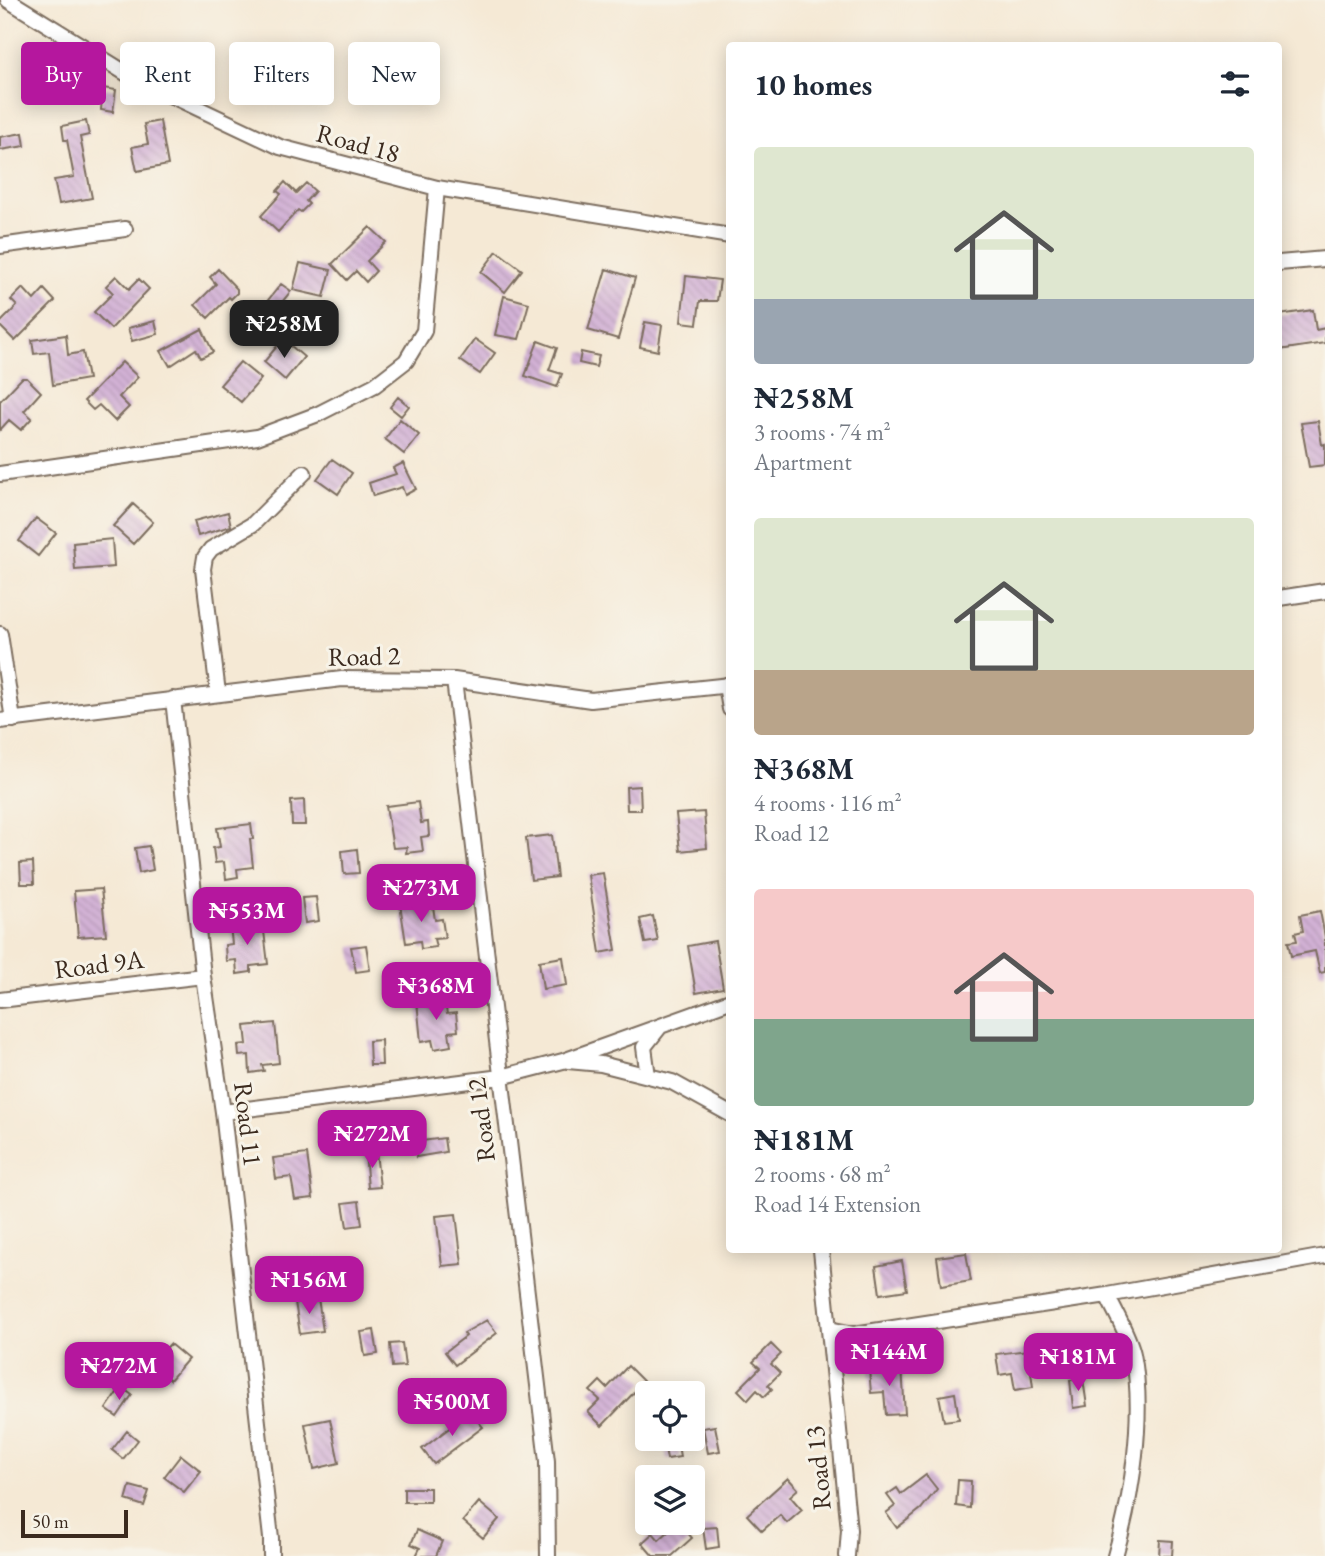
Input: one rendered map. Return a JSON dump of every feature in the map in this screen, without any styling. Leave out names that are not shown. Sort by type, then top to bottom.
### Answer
[{"type":"street","name":"Road 18","points":[[8,0],[132,77],[280,148],[437,188],[726,235]]},
{"type":"street","points":[[0,474],[257,437],[318,414],[375,385],[406,361],[424,331],[437,188]]},
{"type":"street","points":[[0,246],[125,229]]},
{"type":"street","points":[[1282,263],[1325,260]]},
{"type":"street","points":[[218,693],[203,569],[205,557],[211,549],[253,524],[304,473]]},
{"type":"street","points":[[1282,598],[1325,591]]},
{"type":"street","points":[[0,634],[7,721]]},
{"type":"street","name":"Road 2","points":[[7,721],[342,679],[454,680],[591,700],[726,685]]},
{"type":"street","name":"Road 12","points":[[454,680],[547,1461],[548,1556]]},
{"type":"street","name":"Road 11","points":[[173,699],[203,976],[223,1112],[271,1556]]},
{"type":"street","name":"Road 9A","points":[[0,1000],[203,976]]},
{"type":"street","points":[[223,1112],[501,1077],[563,1061],[726,1002]]},
{"type":"street","points":[[648,1076],[644,1047],[660,1027]]},
{"type":"street","points":[[563,1061],[601,1064],[672,1082],[726,1112]]},
{"type":"street","name":"Road 13","points":[[821,1253],[849,1530],[847,1556]]},
{"type":"street","points":[[829,1329],[854,1334],[1107,1295],[1325,1256]]},
{"type":"street","points":[[1107,1295],[1133,1352],[1138,1415],[1125,1520],[1115,1556]]},
{"type":"building","points":[[106,88],[116,90],[113,112],[101,110],[101,105],[106,105]]},
{"type":"building","points":[[86,121],[89,135],[80,137],[92,198],[59,204],[54,180],[74,177],[62,126]]},
{"type":"building","points":[[160,121],[168,165],[137,171],[132,147],[148,144],[144,124]]},
{"type":"building","points":[[23,133],[25,146],[0,150],[0,137]]},
{"type":"building","points":[[285,182],[296,193],[306,183],[315,191],[306,201],[309,204],[301,212],[298,210],[278,232],[261,216],[281,194],[277,191]]},
{"type":"building","points":[[370,227],[386,242],[367,261],[376,271],[366,282],[356,271],[347,280],[332,264]]},
{"type":"building","points":[[497,251],[522,270],[505,292],[481,272]]},
{"type":"building","points":[[300,263],[331,270],[324,297],[293,290]]},
{"type":"building","points":[[218,269],[237,289],[237,293],[231,299],[229,297],[208,318],[195,305],[216,284],[210,277]]},
{"type":"building","points":[[606,269],[635,278],[618,339],[588,330]]},
{"type":"building","points":[[116,276],[129,289],[139,279],[149,289],[111,329],[94,312],[113,293],[106,286]]},
{"type":"building","points":[[686,276],[720,280],[717,301],[700,301],[697,324],[681,322]]},
{"type":"building","points":[[281,284],[291,291],[274,312],[265,304]]},
{"type":"building","points":[[23,288],[34,300],[44,289],[55,301],[15,341],[0,323],[17,306],[11,300]]},
{"type":"building","points":[[504,296],[529,303],[519,339],[495,335]]},
{"type":"building","points":[[1313,310],[1316,330],[1325,328],[1325,343],[1282,350],[1282,315]]},
{"type":"building","points":[[155,321],[158,334],[132,341],[128,328]]},
{"type":"building","points":[[645,322],[662,325],[658,351],[640,347]]},
{"type":"building","points":[[202,329],[213,352],[201,358],[196,349],[170,366],[161,351]]},
{"type":"building","points":[[66,335],[68,355],[83,352],[88,379],[53,385],[49,352],[34,354],[32,340]]},
{"type":"building","points":[[283,339],[304,357],[285,380],[264,362]]},
{"type":"building","points":[[475,339],[495,353],[480,374],[460,360]]},
{"type":"building","points":[[538,341],[557,348],[549,370],[562,374],[557,387],[525,376]]},
{"type":"building","points":[[581,352],[599,356],[596,367],[579,363]]},
{"type":"building","points":[[122,362],[138,377],[119,397],[129,407],[115,421],[99,405],[93,410],[84,401]]},
{"type":"building","points":[[240,362],[261,379],[241,402],[220,385]]},
{"type":"building","points":[[22,378],[27,378],[41,392],[24,411],[32,418],[21,430],[9,420],[0,430],[0,401]]},
{"type":"building","points":[[398,397],[409,406],[401,416],[390,407]]},
{"type":"building","points":[[400,419],[419,435],[404,454],[385,439]]},
{"type":"building","points":[[1318,421],[1322,445],[1325,444],[1325,465],[1309,467],[1301,423]]},
{"type":"building","points":[[332,459],[352,473],[338,494],[317,479]]},
{"type":"building","points":[[403,463],[416,489],[405,495],[402,487],[373,496],[369,483],[396,474],[393,468]]},
{"type":"building","points":[[133,504],[153,522],[133,544],[113,526]]},
{"type":"building","points":[[228,512],[231,526],[198,536],[194,521]]},
{"type":"building","points":[[36,518],[56,533],[38,556],[19,541]]},
{"type":"building","points":[[112,539],[114,567],[75,570],[73,543]]},
{"type":"building","points":[[640,786],[641,810],[627,810],[626,787]]},
{"type":"building","points":[[304,800],[305,825],[292,825],[291,801]]},
{"type":"building","points":[[418,802],[421,823],[428,822],[429,836],[421,837],[423,851],[406,853],[407,847],[393,848],[386,806]]},
{"type":"building","points":[[704,812],[707,848],[680,851],[676,814]]},
{"type":"building","points":[[251,824],[253,867],[237,869],[238,877],[226,879],[224,862],[215,863],[213,848],[220,847],[217,828]]},
{"type":"building","points":[[552,835],[557,877],[531,880],[526,838]]},
{"type":"building","points":[[149,846],[153,870],[139,873],[135,848]]},
{"type":"building","points":[[357,849],[359,873],[344,874],[342,851]]},
{"type":"building","points":[[33,862],[34,884],[21,884],[20,863]]},
{"type":"building","points":[[603,873],[616,950],[600,953],[588,875]]},
{"type":"building","points":[[101,889],[106,935],[78,937],[74,891]]},
{"type":"building","points":[[316,897],[319,921],[305,923],[302,898]]},
{"type":"building","points":[[432,900],[435,920],[442,919],[445,938],[434,939],[436,947],[421,949],[420,941],[406,943],[400,904]]},
{"type":"building","points":[[1320,911],[1325,937],[1325,972],[1320,973],[1315,951],[1291,956],[1288,942],[1297,941],[1295,933],[1303,931],[1300,915]]},
{"type":"building","points":[[653,916],[658,941],[645,943],[640,919]]},
{"type":"building","points":[[263,923],[268,964],[251,966],[251,972],[237,974],[236,960],[226,961],[225,945],[232,944],[230,926]]},
{"type":"building","points":[[715,941],[723,988],[696,993],[688,946]]},
{"type":"building","points":[[366,945],[370,970],[356,972],[351,947]]},
{"type":"building","points":[[563,957],[567,985],[543,989],[539,961]]},
{"type":"building","points":[[444,997],[447,1014],[456,1013],[458,1031],[449,1032],[451,1046],[434,1049],[432,1040],[421,1042],[417,1001]]},
{"type":"building","points":[[275,1023],[279,1063],[262,1065],[264,1071],[250,1073],[249,1055],[239,1056],[238,1045],[247,1044],[245,1026]]},
{"type":"building","points":[[381,1040],[382,1065],[370,1065],[369,1041]]},
{"type":"building","points":[[444,1138],[446,1152],[416,1157],[414,1142]]},
{"type":"building","points":[[376,1152],[380,1187],[368,1188],[365,1153]]},
{"type":"building","points":[[307,1154],[313,1198],[295,1200],[291,1177],[276,1179],[273,1158]]},
{"type":"building","points":[[359,1201],[362,1225],[347,1227],[343,1203]]},
{"type":"building","points":[[456,1214],[462,1264],[442,1266],[436,1216]]},
{"type":"building","points":[[966,1253],[971,1281],[941,1286],[937,1257]]},
{"type":"building","points":[[902,1261],[907,1290],[880,1294],[876,1266]]},
{"type":"building","points":[[318,1298],[323,1331],[300,1334],[295,1302]]},
{"type":"building","points":[[487,1320],[497,1333],[455,1365],[445,1352],[466,1336],[464,1333]]},
{"type":"building","points":[[374,1330],[378,1354],[365,1356],[361,1332]]},
{"type":"building","points":[[402,1343],[405,1366],[392,1367],[390,1344]]},
{"type":"building","points":[[170,1344],[188,1359],[170,1380],[152,1364]]},
{"type":"building","points":[[771,1344],[781,1354],[771,1364],[780,1373],[768,1385],[772,1389],[764,1397],[757,1390],[748,1400],[738,1390],[760,1368],[753,1362]]},
{"type":"building","points":[[1028,1350],[1033,1387],[1015,1390],[1012,1373],[999,1375],[996,1354]]},
{"type":"building","points":[[628,1366],[643,1381],[635,1381],[635,1391],[602,1426],[588,1412],[600,1400],[590,1391],[600,1381],[607,1388]]},
{"type":"building","points":[[902,1367],[905,1414],[886,1415],[884,1392],[871,1393],[869,1369]]},
{"type":"building","points":[[1083,1379],[1087,1406],[1073,1408],[1070,1380]]},
{"type":"building","points":[[121,1387],[132,1395],[117,1417],[106,1409]]},
{"type":"building","points":[[955,1393],[959,1419],[944,1421],[939,1396]]},
{"type":"building","points":[[470,1412],[483,1427],[434,1464],[422,1449]]},
{"type":"building","points":[[330,1419],[339,1463],[314,1469],[305,1424]]},
{"type":"building","points":[[715,1426],[720,1451],[708,1453],[705,1428]]},
{"type":"building","points":[[127,1431],[138,1440],[123,1459],[112,1450]]},
{"type":"building","points":[[665,1451],[679,1451],[680,1457],[667,1459]]},
{"type":"building","points":[[181,1455],[201,1471],[184,1492],[164,1477]]},
{"type":"building","points":[[926,1475],[937,1489],[921,1509],[897,1528],[886,1513],[895,1506],[887,1495],[897,1488],[901,1494]]},
{"type":"building","points":[[788,1478],[798,1489],[790,1496],[802,1510],[787,1523],[780,1515],[762,1531],[747,1515]]},
{"type":"building","points":[[958,1480],[971,1481],[970,1508],[956,1506]]},
{"type":"building","points":[[130,1486],[149,1491],[144,1506],[126,1500]]},
{"type":"building","points":[[404,1488],[430,1488],[430,1502],[404,1502]]},
{"type":"building","points":[[479,1502],[499,1519],[483,1538],[463,1521]]},
{"type":"building","points":[[717,1527],[719,1547],[706,1549],[705,1528]]},
{"type":"building","points":[[417,1530],[442,1541],[436,1556],[416,1556],[420,1548],[411,1544]]},
{"type":"building","points":[[651,1535],[659,1540],[665,1535],[690,1535],[692,1538],[672,1556],[653,1556],[642,1543]]},
{"type":"building","points":[[1160,1540],[1173,1541],[1172,1556],[1159,1556]]}]
